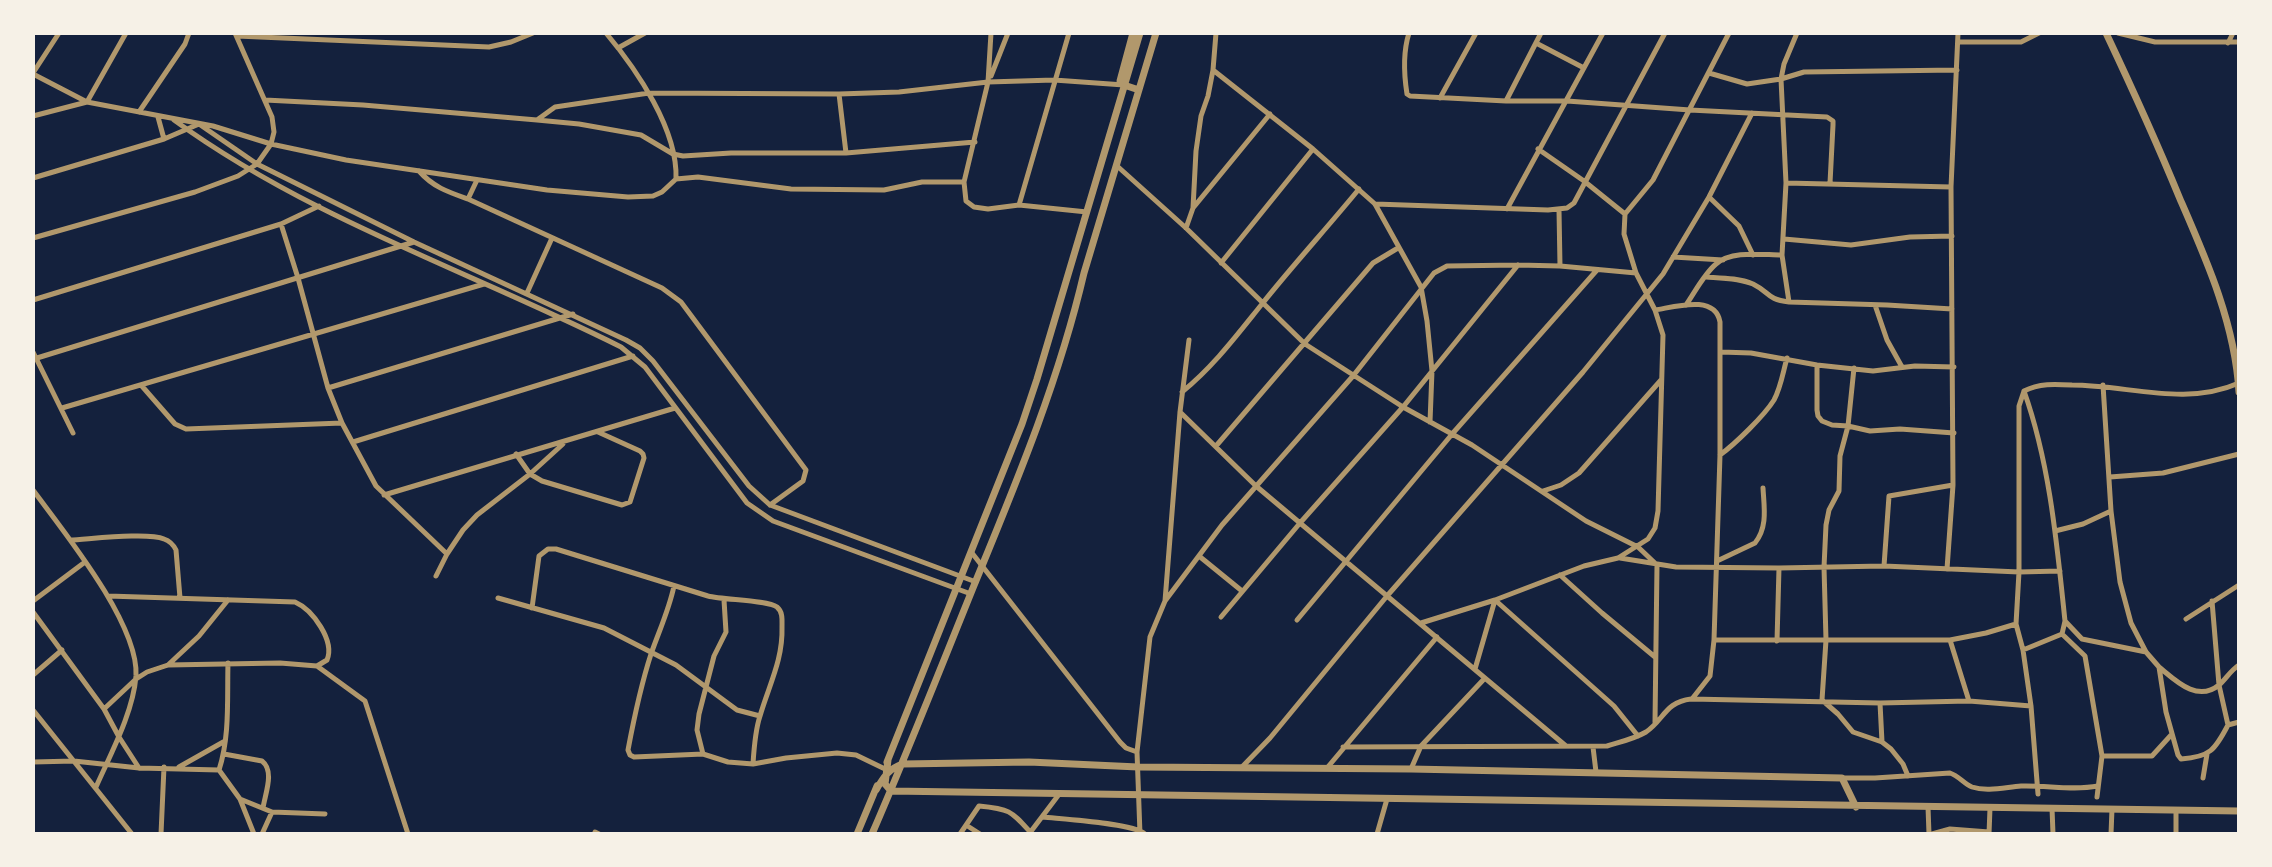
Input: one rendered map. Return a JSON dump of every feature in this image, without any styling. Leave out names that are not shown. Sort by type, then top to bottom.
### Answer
[{"type":"street","points":[[59,33],[33,73],[88,102],[199,124],[271,144],[346,160],[547,190],[628,197],[653,196],[662,192],[676,179],[698,177],[791,189],[884,190],[922,182],[964,183]]},
{"type":"street","points":[[33,116],[88,102],[126,33]]},
{"type":"street","points":[[139,113],[185,44],[189,33]]},
{"type":"street","points":[[33,238],[195,192],[257,164],[271,144],[273,126],[265,100],[236,35],[489,47],[512,42],[533,33]]},
{"type":"street","points":[[606,33],[649,93],[668,132],[677,166],[676,179]]},
{"type":"street","points":[[618,48],[642,33]]},
{"type":"street","points":[[990,33],[988,82],[964,183],[969,204],[988,209],[1019,205],[1087,212]]},
{"type":"street","points":[[988,82],[1008,33]]},
{"type":"street","points":[[1019,205],[1069,33]]},
{"type":"street","points":[[1124,85],[1120,75],[1133,33]]},
{"type":"street","points":[[857,834],[885,772],[1034,390],[1140,33]]},
{"type":"street","points":[[874,834],[1029,454],[1053,383],[1156,33]]},
{"type":"street","points":[[1186,228],[1193,208],[1196,150],[1201,116],[1213,70],[1216,33]]},
{"type":"street","points":[[1409,33],[1405,73],[1407,94],[1415,97],[1567,101],[1824,116],[1833,121],[1830,183]]},
{"type":"street","points":[[1440,98],[1476,33]]},
{"type":"street","points":[[1506,101],[1541,33]]},
{"type":"street","points":[[1507,209],[1603,33]]},
{"type":"street","points":[[1375,204],[1559,210],[1574,203],[1665,33]]},
{"type":"street","points":[[1421,623],[1494,600],[1584,566],[1618,558],[1648,539],[1655,528],[1658,511],[1663,335],[1648,293],[1636,273],[1624,234],[1625,214],[1653,180],[1729,33]]},
{"type":"street","points":[[1789,302],[1782,255],[1786,183],[1781,79],[1797,33]]},
{"type":"street","points":[[1947,569],[1953,485],[1951,187],[1958,33]]},
{"type":"street","points":[[1958,42],[2021,42],[2039,33]]},
{"type":"street","points":[[2106,33],[2202,249],[2227,318],[2239,392]]},
{"type":"street","points":[[2119,33],[2155,42],[2239,42]]},
{"type":"street","points":[[2228,43],[2233,33]]},
{"type":"street","points":[[1536,43],[1584,68]]},
{"type":"street","points":[[1213,70],[1313,149],[1375,204],[1421,288],[1432,371],[1430,422]]},
{"type":"street","points":[[1709,73],[1747,84],[1781,79],[1804,72],[1957,70]]},
{"type":"street","points":[[537,120],[555,107],[649,93],[839,94],[900,92],[988,82],[1054,80],[1124,85],[1139,90]]},
{"type":"street","points":[[839,94],[846,153]]},
{"type":"street","points":[[265,100],[415,109],[579,124],[641,135],[673,154],[707,156],[732,153],[846,153],[975,142]]},
{"type":"street","points":[[1242,767],[1270,738],[1387,596],[1583,372],[1648,293],[1709,197],[1752,113]]},
{"type":"street","points":[[1193,208],[1270,114]]},
{"type":"street","points":[[158,117],[164,139]]},
{"type":"street","points":[[174,120],[248,170],[400,246],[621,347],[645,368],[738,493],[754,510],[773,521],[971,594]]},
{"type":"street","points":[[33,178],[164,139],[199,124]]},
{"type":"street","points":[[199,124],[257,164],[414,242],[573,314],[640,348],[653,361],[749,486],[770,505],[976,582]]},
{"type":"street","points":[[1221,262],[1313,149]]},
{"type":"street","points":[[1538,149],[1625,214]]},
{"type":"street","points":[[1116,165],[1186,228],[1304,344],[1403,407],[1453,433],[1586,521],[1638,547],[1657,565],[1656,722]]},
{"type":"street","points":[[418,171],[429,183],[468,198],[662,288],[681,302],[806,470],[803,481],[770,505]]},
{"type":"street","points":[[468,198],[477,180]]},
{"type":"street","points":[[1786,183],[1951,187]]},
{"type":"street","points":[[1182,392],[1194,383],[1230,344],[1359,189]]},
{"type":"street","points":[[1709,197],[1739,226],[1753,255]]},
{"type":"street","points":[[33,300],[281,224],[319,206]]},
{"type":"street","points":[[1559,210],[1560,265]]},
{"type":"street","points":[[281,224],[328,388],[342,423],[370,477],[384,495],[447,554]]},
{"type":"street","points":[[1784,239],[1851,245],[1910,237],[1952,236]]},
{"type":"street","points":[[527,293],[552,238]]},
{"type":"street","points":[[73,433],[35,355],[414,242]]},
{"type":"street","points":[[1216,446],[1373,263],[1398,248]]},
{"type":"street","points":[[1673,257],[1723,260],[1753,255],[1782,255]]},
{"type":"street","points":[[1686,305],[1716,264],[1723,260]]},
{"type":"street","points":[[1221,617],[1403,407],[1518,265]]},
{"type":"street","points":[[1043,817],[1142,832],[1138,795],[1138,752],[1150,637],[1165,601],[1222,525],[1353,376],[1434,273],[1447,266],[1560,265],[1636,273]]},
{"type":"street","points":[[1297,620],[1453,433],[1597,270]]},
{"type":"street","points":[[1706,277],[1752,284],[1770,298],[1789,302],[1875,304],[1952,310]]},
{"type":"street","points":[[62,408],[484,284]]},
{"type":"street","points":[[1875,304],[1887,340],[1902,367]]},
{"type":"street","points":[[1655,310],[1686,305],[1708,306],[1714,309],[1720,322],[1720,455],[1714,640],[1710,676],[1691,699]]},
{"type":"street","points":[[328,388],[573,314]]},
{"type":"street","points":[[1165,601],[1180,412],[1189,340]]},
{"type":"street","points":[[1721,352],[1751,353],[1817,365],[1873,371],[1902,367],[1954,367]]},
{"type":"street","points":[[353,442],[634,356]]},
{"type":"street","points":[[1720,455],[1738,442],[1773,402],[1787,358]]},
{"type":"street","points":[[1817,365],[1818,416],[1822,421],[1870,431],[1900,429],[1954,433]]},
{"type":"street","points":[[1822,701],[1826,640],[1824,567],[1827,516],[1839,491],[1840,456],[1848,426],[1854,368]]},
{"type":"street","points":[[1543,491],[1561,485],[1579,473],[1662,380]]},
{"type":"street","points":[[2024,391],[2041,385],[2103,385],[2175,396],[2213,392],[2239,383]]},
{"type":"street","points":[[141,385],[175,424],[186,429],[342,423]]},
{"type":"street","points":[[2103,385],[2110,511],[2120,582],[2131,623],[2146,652],[2185,688],[2204,691],[2219,685],[2228,672],[2239,665]]},
{"type":"street","points":[[2024,391],[2037,430],[2055,531],[2065,621],[2062,634]]},
{"type":"street","points":[[2024,391],[2019,406],[2019,572],[2016,624],[2023,650],[2031,706],[2038,794]]},
{"type":"street","points":[[384,495],[675,408]]},
{"type":"street","points":[[1180,412],[1256,486],[1567,747]]},
{"type":"street","points":[[516,454],[530,474],[552,485],[622,505],[630,502],[643,454],[598,432]]},
{"type":"street","points":[[436,576],[463,530],[477,515],[530,474],[566,441]]},
{"type":"street","points":[[2110,477],[2163,473],[2239,454]]},
{"type":"street","points":[[1884,566],[1889,496],[1953,485]]},
{"type":"street","points":[[738,493],[749,486]]},
{"type":"street","points":[[1717,564],[1755,543],[1759,538],[1764,524],[1763,488]]},
{"type":"street","points":[[33,490],[108,596],[135,654],[136,679],[119,737],[96,787]]},
{"type":"street","points":[[2055,531],[2083,524],[2110,511]]},
{"type":"street","points":[[70,540],[150,536],[166,539],[172,543],[178,563],[180,598]]},
{"type":"street","points":[[532,608],[536,564],[539,556],[548,549],[556,549],[724,600],[775,606],[780,611],[783,638],[781,656],[760,716],[753,764]]},
{"type":"street","points":[[972,553],[1120,743],[1138,752]]},
{"type":"street","points":[[1199,556],[1242,591]]},
{"type":"street","points":[[1618,558],[1676,567],[1717,564],[1779,568],[1884,566],[2019,572],[2060,570]]},
{"type":"street","points":[[33,601],[85,562]]},
{"type":"street","points":[[1777,641],[1779,568]]},
{"type":"street","points":[[1560,575],[1655,657]]},
{"type":"street","points":[[2186,619],[2239,585]]},
{"type":"street","points":[[674,586],[670,605],[651,653],[628,750],[634,757],[703,754],[728,762],[753,764],[837,753],[856,755],[885,772]]},
{"type":"street","points":[[108,596],[295,602],[306,609],[328,641],[330,648],[327,660],[317,666]]},
{"type":"street","points":[[498,598],[604,628],[676,664],[737,710],[760,716]]},
{"type":"street","points":[[168,665],[199,636],[228,600]]},
{"type":"street","points":[[703,754],[697,730],[699,714],[714,656],[726,632],[724,600]]},
{"type":"street","points":[[1475,669],[1494,600]]},
{"type":"street","points":[[1494,600],[1614,706],[1638,736]]},
{"type":"street","points":[[2212,601],[2219,685],[2228,725]]},
{"type":"street","points":[[33,612],[104,709],[139,768]]},
{"type":"street","points":[[2065,621],[2081,639],[2146,652]]},
{"type":"street","points":[[1714,640],[1950,640],[2016,624]]},
{"type":"street","points":[[2023,650],[2062,634]]},
{"type":"street","points":[[2062,634],[2085,656],[2102,756],[2097,797]]},
{"type":"street","points":[[1327,768],[1437,637]]},
{"type":"street","points":[[1950,640],[1969,701]]},
{"type":"street","points":[[33,675],[62,650]]},
{"type":"street","points":[[219,770],[224,754],[228,712],[228,663]]},
{"type":"street","points":[[104,709],[136,679],[168,665],[280,663],[317,666],[365,701],[408,834]]},
{"type":"street","points":[[2160,667],[2166,712],[2178,755],[2182,759],[2199,758],[2207,754],[2214,748],[2228,725],[2239,722]]},
{"type":"street","points":[[1411,769],[1421,746],[1485,678]]},
{"type":"street","points":[[1343,747],[1607,746],[1638,736],[1650,729],[1671,706],[1691,699],[1880,703],[1969,701],[2031,706]]},
{"type":"street","points":[[1822,701],[1838,714],[1853,732],[1882,742],[1898,757],[1908,776]]},
{"type":"street","points":[[1880,703],[1882,742]]},
{"type":"street","points":[[33,710],[132,834]]},
{"type":"street","points":[[33,725],[41,720]]},
{"type":"street","points":[[2102,756],[2152,756],[2172,734]]},
{"type":"street","points":[[177,768],[225,741]]},
{"type":"street","points":[[1592,747],[1596,772]]},
{"type":"street","points":[[224,754],[262,761],[267,765],[269,771],[263,808]]},
{"type":"street","points":[[2203,778],[2207,754]]},
{"type":"street","points":[[33,762],[74,761],[139,768],[219,770]]},
{"type":"street","points":[[885,772],[903,764],[1029,762],[1842,778],[1950,773],[1958,775],[1970,786],[1982,789],[2084,789],[2098,786]]},
{"type":"street","points":[[161,834],[164,767]]},
{"type":"street","points":[[219,770],[240,799],[254,834]]},
{"type":"street","points":[[885,772],[886,788],[908,792],[2239,811]]},
{"type":"street","points":[[1842,778],[1856,807]]},
{"type":"street","points":[[874,834],[894,798],[908,792]]},
{"type":"street","points":[[960,834],[979,806],[984,793]]},
{"type":"street","points":[[979,806],[996,807],[1018,816],[1031,833],[1060,793]]},
{"type":"street","points":[[240,799],[272,812],[325,814]]},
{"type":"street","points":[[1377,834],[1387,799]]},
{"type":"street","points":[[1928,807],[1931,834],[1950,829],[1989,833],[1990,808]]},
{"type":"street","points":[[2052,808],[2054,834]]},
{"type":"street","points":[[2111,834],[2112,809]]},
{"type":"street","points":[[2176,811],[2176,834]]},
{"type":"street","points":[[262,834],[272,812]]},
{"type":"street","points":[[965,825],[980,834]]}]
